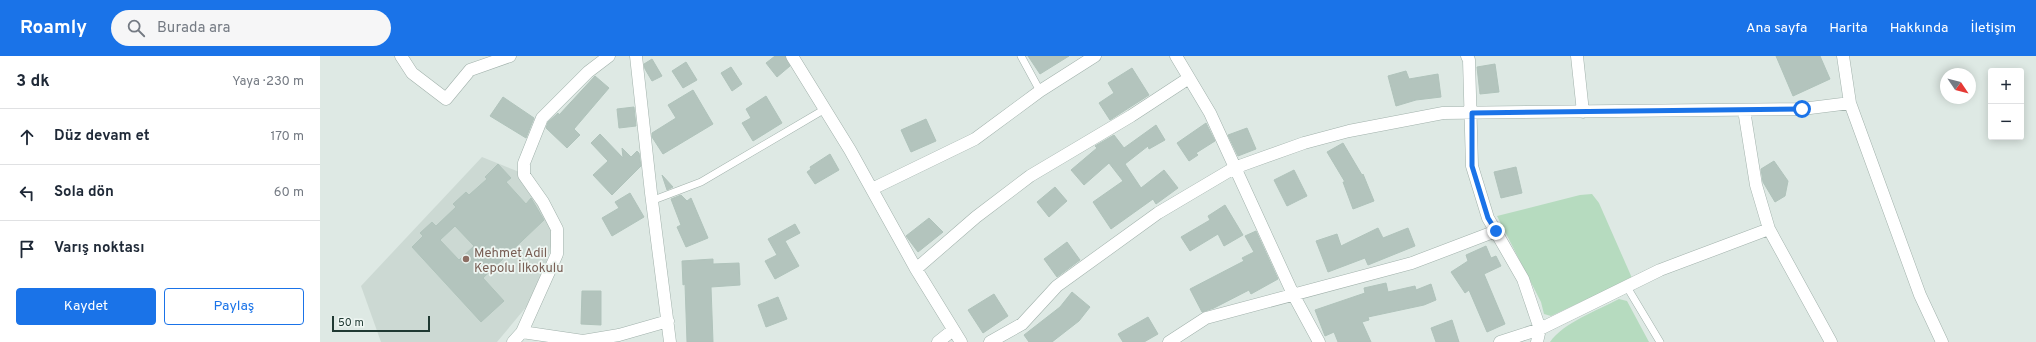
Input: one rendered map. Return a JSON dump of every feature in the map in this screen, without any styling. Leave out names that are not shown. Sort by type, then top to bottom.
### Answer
[{"type":"street","points":[[401,56],[412,73],[446,99],[470,70],[510,56]]},
{"type":"street","points":[[513,342],[522,332],[557,254],[557,229],[544,202],[524,175],[524,163],[542,118],[588,72],[609,56]]},
{"type":"street","points":[[636,56],[652,201],[670,342]]},
{"type":"street","points":[[792,56],[872,189],[916,269],[961,342]]},
{"type":"street","points":[[872,189],[975,138],[1040,91],[1095,56]]},
{"type":"street","points":[[1176,56],[1210,113],[1293,294],[1319,342]]},
{"type":"street","points":[[1467,56],[1469,60],[1472,113],[1472,166],[1488,218],[1522,279],[1540,329],[1536,342]]},
{"type":"street","points":[[1577,56],[1583,112]]},
{"type":"street","points":[[1845,57],[1850,103],[1920,296],[1942,342]]},
{"type":"street","points":[[916,269],[976,217],[1030,176],[1131,116],[1190,78]]},
{"type":"street","points":[[990,342],[1022,324],[1057,286],[1158,213],[1234,168],[1304,144],[1350,131],[1443,113],[1802,109],[1850,103]]},
{"type":"street","points":[[1744,110],[1756,185],[1769,229],[1831,342]]},
{"type":"street","points":[[1500,342],[1540,329],[1660,270],[1769,229]]},
{"type":"street","points":[[1169,342],[1206,318],[1412,263],[1496,231]]},
{"type":"street","points":[[522,332],[583,341],[619,335],[668,320]]},
{"type":"street","points":[[938,342],[953,330]]},
{"type":"lane","points":[[1021,56],[1040,91]]},
{"type":"lane","points":[[652,201],[701,182],[825,109]]},
{"type":"lane","points":[[1627,287],[1660,342]]},
{"type":"shaded area","name":"Mehmet Adil Kepolu İlkokulu","points":[[482,157],[527,175],[558,222],[537,294],[497,342],[381,342],[361,286]]},
{"type":"green space","points":[[1592,194],[1599,203],[1632,278],[1551,316],[1544,314],[1541,302],[1497,216],[1580,195]]},
{"type":"green space","points":[[1619,299],[1627,301],[1649,342],[1550,342],[1556,335],[1572,323]]},
{"type":"building","points":[[775,56],[785,56],[790,66],[777,77],[766,63]]},
{"type":"building","points":[[1028,56],[1069,56],[1040,74]]},
{"type":"building","points":[[1776,56],[1820,56],[1830,79],[1793,96]]},
{"type":"building","points":[[652,59],[662,76],[652,81],[645,69],[644,64]]},
{"type":"building","points":[[686,62],[697,80],[683,88],[672,71]]},
{"type":"building","points":[[1495,64],[1499,92],[1480,94],[1477,67]]},
{"type":"building","points":[[731,67],[742,84],[732,91],[721,73]]},
{"type":"building","points":[[1132,68],[1149,95],[1110,120],[1099,103],[1114,93],[1108,83]]},
{"type":"building","points":[[1406,71],[1409,79],[1438,74],[1441,97],[1416,100],[1396,106],[1388,76]]},
{"type":"building","points":[[595,76],[609,88],[574,129],[580,135],[567,148],[546,128],[548,122],[558,113],[559,115]]},
{"type":"building","points":[[693,90],[713,124],[663,154],[652,137],[652,133],[676,118],[668,105]]},
{"type":"building","points":[[766,96],[782,123],[753,141],[742,123],[751,118],[746,109]]},
{"type":"building","points":[[503,97],[534,118],[526,138],[490,116]]},
{"type":"building","points":[[634,107],[636,126],[619,128],[617,109]]},
{"type":"building","points":[[926,119],[936,141],[911,152],[901,130]]},
{"type":"building","points":[[1206,123],[1215,141],[1196,153],[1198,155],[1189,161],[1177,143]]},
{"type":"building","points":[[1156,125],[1165,140],[1149,149],[1148,146],[1125,164],[1141,188],[1164,170],[1178,188],[1156,204],[1153,199],[1111,229],[1093,202],[1123,181],[1109,163],[1084,185],[1071,170],[1097,148],[1095,146],[1114,135],[1124,148]]},
{"type":"building","points":[[1247,128],[1256,149],[1238,156],[1228,135]]},
{"type":"building","points":[[600,134],[623,158],[622,148],[631,157],[637,151],[639,153],[641,166],[612,195],[593,175],[608,161],[591,143]]},
{"type":"building","points":[[1343,143],[1362,175],[1363,174],[1374,201],[1353,209],[1343,182],[1345,182],[1327,152]]},
{"type":"building","points":[[830,154],[839,170],[815,184],[807,172],[811,169],[810,167]]},
{"type":"building","points":[[1774,161],[1788,181],[1785,196],[1775,202],[1763,182],[1761,169]]},
{"type":"building","points":[[498,164],[511,178],[506,182],[526,204],[531,198],[544,220],[483,278],[504,301],[481,322],[412,247],[423,236],[420,233],[432,222],[436,226],[456,207],[453,204],[466,192],[469,195],[487,179],[485,177]],"holes":[[[455,226],[474,246],[459,260],[440,240]]]},
{"type":"building","points":[[1516,167],[1522,193],[1501,198],[1494,172]]},
{"type":"building","points":[[1294,170],[1307,196],[1287,206],[1274,180]]},
{"type":"building","points":[[662,175],[673,187],[667,190]]},
{"type":"building","points":[[1055,187],[1067,201],[1049,217],[1037,202]]},
{"type":"building","points":[[630,193],[644,217],[612,236],[602,218],[619,208],[615,202]]},
{"type":"building","points":[[681,195],[687,201],[691,198],[708,238],[686,247],[677,227],[681,225],[671,199]]},
{"type":"building","points":[[1225,205],[1243,235],[1224,246],[1218,234],[1190,251],[1181,237],[1210,220],[1208,216]]},
{"type":"building","points":[[929,218],[943,232],[918,252],[906,236]]},
{"type":"building","points":[[795,224],[800,233],[785,241],[799,266],[775,279],[765,261],[777,255],[768,239]]},
{"type":"building","points":[[1378,228],[1383,238],[1408,228],[1415,246],[1368,265],[1365,258],[1328,272],[1316,241],[1337,234],[1341,246]]},
{"type":"building","points":[[1256,231],[1278,279],[1251,294],[1249,290],[1214,308],[1202,312],[1190,289],[1244,261],[1242,258],[1254,252],[1245,236]]},
{"type":"building","points":[[1067,242],[1080,260],[1057,277],[1044,259]]},
{"type":"building","points":[[1486,246],[1491,258],[1496,256],[1501,266],[1484,274],[1505,324],[1487,332],[1469,290],[1465,293],[1451,272],[1468,261],[1466,255]]},
{"type":"building","points":[[713,259],[713,264],[739,263],[740,285],[711,287],[713,342],[687,342],[685,284],[683,285],[682,261]]},
{"type":"building","points":[[1386,283],[1388,292],[1415,286],[1416,290],[1431,284],[1436,300],[1424,305],[1368,317],[1369,320],[1362,322],[1371,342],[1338,342],[1334,332],[1325,336],[1315,310],[1365,293],[1364,288]]},
{"type":"building","points":[[582,291],[601,291],[601,325],[581,324]]},
{"type":"building","points":[[1072,292],[1090,307],[1079,321],[1052,342],[1029,342],[1024,335],[1060,307]]},
{"type":"building","points":[[994,294],[1008,316],[983,333],[968,310]]},
{"type":"building","points":[[778,297],[787,319],[766,327],[758,305]]},
{"type":"building","points":[[1148,317],[1158,334],[1144,342],[1123,342],[1118,334]]},
{"type":"building","points":[[1452,320],[1459,342],[1436,342],[1431,328]]},
{"type":"place","name":"Mehmet Adil Kepolu İlkokulu","points":[[466,259]]},
{"type":"route","points":[[1496,231],[1488,218],[1472,166],[1472,113],[1802,109]]}]
